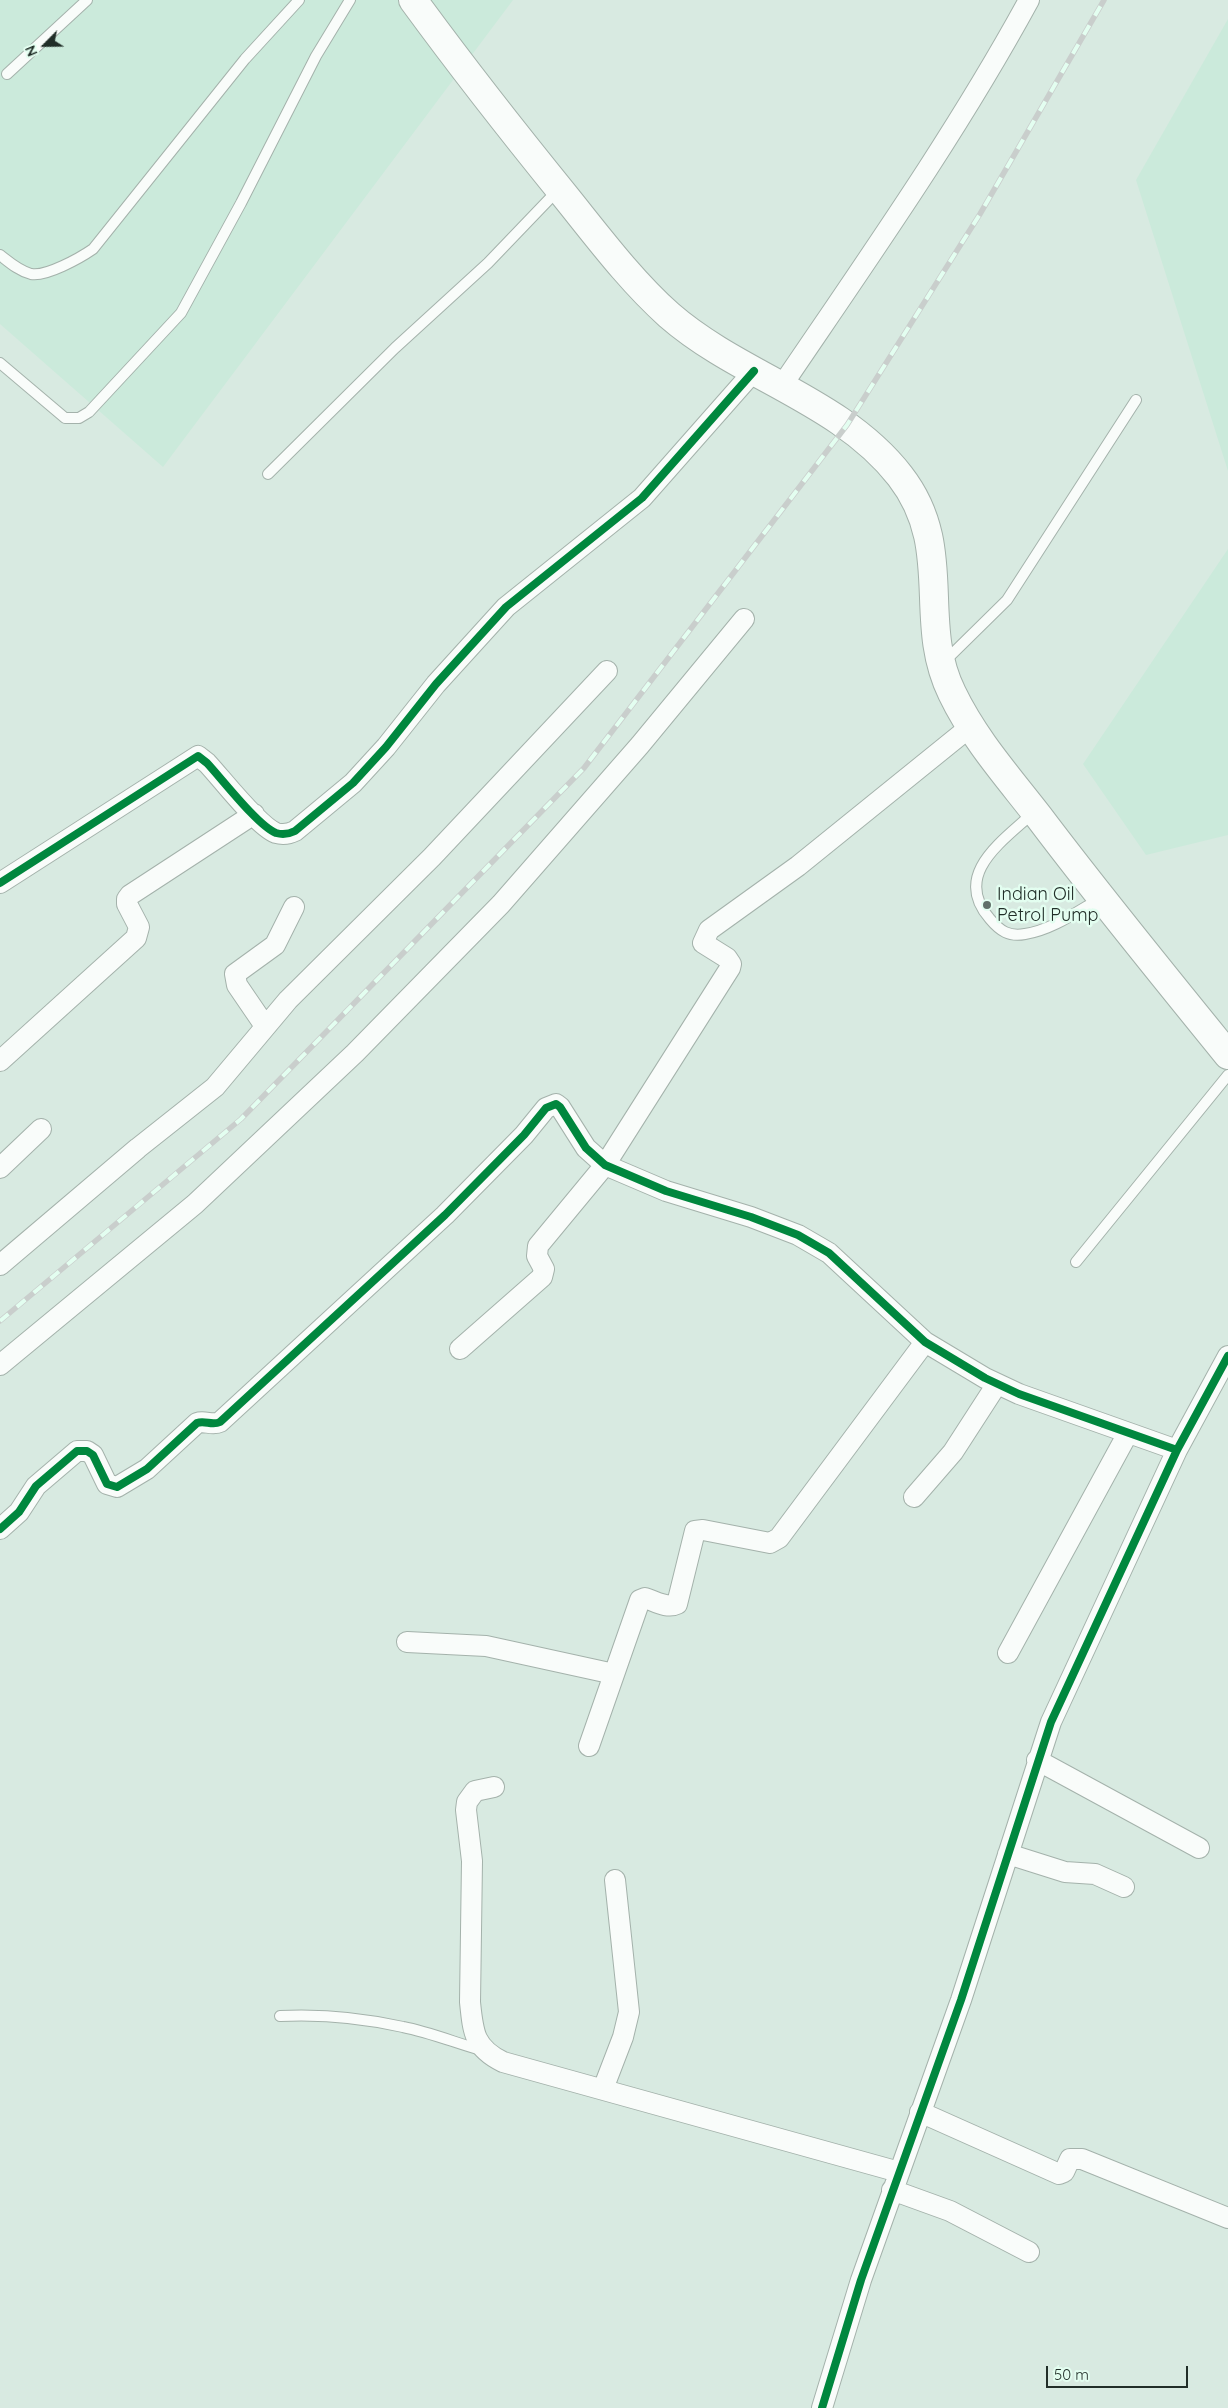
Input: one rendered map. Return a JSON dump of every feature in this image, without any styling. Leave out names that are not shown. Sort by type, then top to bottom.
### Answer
[{"type":"main road","points":[[413,0],[488,102],[614,258],[653,300],[672,318],[754,371],[847,425],[896,471],[909,487],[924,517],[931,542],[934,567],[936,642],[950,690],[970,727],[1101,898],[1228,1055]]},
{"type":"street","points":[[781,387],[920,181],[1010,36],[1029,0]]},
{"type":"street","points":[[0,883],[198,756],[207,763],[254,814],[275,832],[290,834],[347,788],[386,747],[436,684],[506,607],[525,590],[629,511],[655,485],[754,371]]},
{"type":"street","points":[[0,1364],[195,1204],[362,1046],[501,904],[640,745],[744,619]]},
{"type":"street","points":[[0,1265],[138,1148],[215,1088],[265,1026],[432,857],[607,671]]},
{"type":"street","points":[[460,1348],[542,1277],[544,1268],[537,1256],[538,1246],[605,1164],[730,968],[731,964],[727,958],[704,943],[709,930],[798,866],[970,727]]},
{"type":"street","points":[[0,1061],[136,938],[140,928],[127,904],[126,899],[130,895],[254,814]]},
{"type":"street","points":[[265,1026],[237,985],[235,974],[275,945],[294,907]]},
{"type":"street","points":[[0,1529],[19,1512],[36,1486],[77,1451],[87,1451],[93,1455],[107,1484],[117,1487],[148,1469],[197,1423],[202,1421],[216,1424],[220,1422],[445,1215],[524,1135],[546,1108],[556,1104],[560,1107],[586,1148],[605,1164],[666,1192],[751,1217],[798,1235],[829,1253],[925,1342],[998,1384],[1019,1394],[1177,1450]]},
{"type":"street","points":[[0,1168],[41,1129]]},
{"type":"street","points":[[589,1746],[642,1599],[672,1606],[679,1601],[695,1531],[703,1530],[770,1543],[779,1538],[925,1342]]},
{"type":"street","points":[[822,2408],[861,2280],[961,2000],[1037,1760],[1068,1681],[1177,1450],[1228,1356]]},
{"type":"street","points":[[914,1497],[953,1452],[998,1384]]},
{"type":"street","points":[[1008,1653],[1128,1433]]},
{"type":"street","points":[[407,1642],[486,1646],[614,1674]]},
{"type":"street","points":[[1037,1760],[1199,1848]]},
{"type":"street","points":[[494,1787],[475,1791],[467,1802],[466,1810],[472,1870],[470,2002],[476,2039],[482,2050],[503,2062],[603,2089],[895,2181],[950,2212],[1029,2252]]},
{"type":"street","points":[[1008,1854],[1065,1872],[1095,1874],[1124,1887]]},
{"type":"street","points":[[603,2089],[623,2037],[629,2012],[615,1880]]},
{"type":"street","points":[[920,2112],[1055,2172],[1064,2172],[1070,2159],[1082,2159],[1228,2218]]},
{"type":"lane","points":[[7,74],[87,0]]},
{"type":"lane","points":[[0,255],[16,267],[33,274],[50,271],[93,249],[245,59],[299,0]]},
{"type":"lane","points":[[0,364],[66,418],[71,419],[84,416],[103,399],[181,313],[241,204],[316,56],[350,0]]},
{"type":"lane","points":[[268,474],[395,348],[488,263],[559,189]]},
{"type":"lane","points":[[942,664],[1007,600],[1136,400]]},
{"type":"lane","points":[[1035,811],[980,865],[976,879],[976,896],[983,912],[999,929],[1011,936],[1040,931],[1101,898]]},
{"type":"lane","points":[[1076,1262],[1228,1075]]},
{"type":"lane","points":[[280,2016],[343,2018],[405,2027],[482,2050]]},
{"type":"shaded area","points":[[0,0],[513,0],[163,467],[0,324]]},
{"type":"shaded area","points":[[1228,19],[1228,471],[1136,180]]},
{"type":"shaded area","points":[[1228,549],[1228,835],[1146,855],[1083,764]]},
{"type":"railway","points":[[0,1321],[241,1119],[584,768],[847,425],[980,214],[1104,0]]},
{"type":"cycle path","points":[[0,883],[198,756],[207,763],[250,812],[268,829],[281,834],[295,831],[353,783],[386,747],[436,684],[506,607],[642,498],[754,371]]},
{"type":"cycle path","points":[[0,1529],[19,1512],[36,1486],[77,1451],[87,1451],[93,1455],[107,1484],[117,1487],[147,1469],[197,1423],[220,1422],[445,1215],[524,1135],[546,1108],[556,1104],[560,1107],[586,1148],[605,1165],[666,1191],[751,1217],[798,1235],[829,1253],[925,1342],[985,1378],[1019,1394],[1177,1450]]},
{"type":"cycle path","points":[[822,2408],[861,2280],[961,2000],[1051,1722],[1177,1450],[1228,1356]]},
{"type":"place","name":"Indian Oil Petrol Pump","points":[[987,905]]}]
